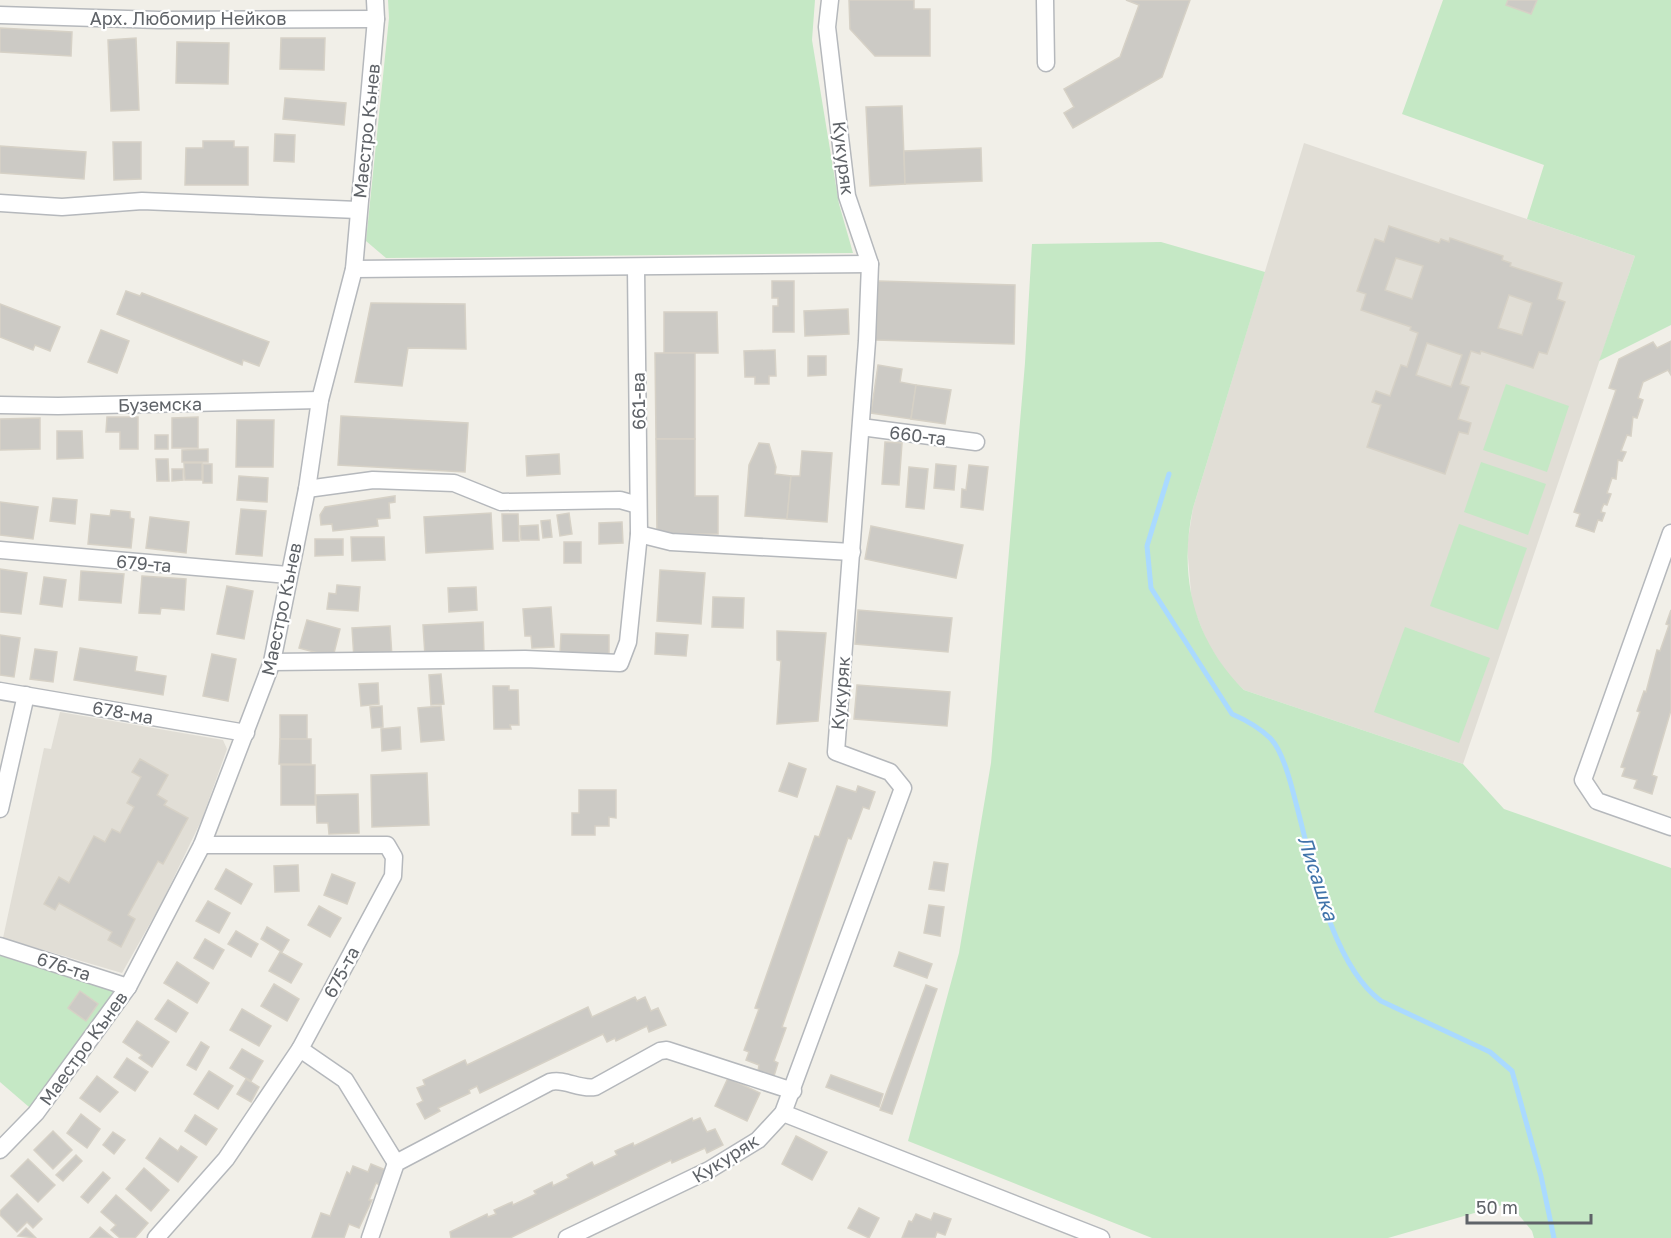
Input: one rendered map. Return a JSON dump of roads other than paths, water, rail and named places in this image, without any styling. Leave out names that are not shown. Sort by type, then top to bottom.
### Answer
[{"type":"street","name":"Маестро Кънев","points":[[0,1150],[36,1113],[128,987],[202,845],[272,662],[288,575],[308,489],[320,400],[354,269],[376,19],[375,0]]},
{"type":"street","name":"Кукуряк","points":[[567,1238],[709,1170],[758,1140],[783,1113],[793,1092],[903,788],[890,772],[836,752],[861,427],[870,264],[847,196],[827,27],[830,0]]},
{"type":"street","points":[[1045,0],[1046,63]]},
{"type":"street","name":"Арх. Любомир Нейков","points":[[0,15],[159,20],[376,19]]},
{"type":"street","points":[[0,203],[62,207],[142,201],[358,210]]},
{"type":"street","points":[[354,269],[870,264]]},
{"type":"street","name":"661-ва","points":[[272,662],[525,659],[620,663],[628,642],[639,534],[636,268]]},
{"type":"street","name":"Буземска","points":[[0,405],[58,406],[320,400]]},
{"type":"street","name":"660-та","points":[[861,427],[976,442]]},
{"type":"street","points":[[308,489],[373,480],[454,483],[501,502],[620,500],[638,505]]},
{"type":"street","points":[[1671,533],[1583,780],[1597,801],[1671,827]]},
{"type":"street","points":[[639,534],[670,542],[852,552]]},
{"type":"street","name":"679-та","points":[[0,550],[288,575]]},
{"type":"street","name":"678-ма","points":[[0,691],[246,733]]},
{"type":"street","points":[[0,809],[26,695]]},
{"type":"street","name":"675-та","points":[[156,1238],[225,1160],[300,1049],[393,876],[394,857],[387,845],[202,845]]},
{"type":"street","name":"676-та","points":[[0,946],[128,987]]},
{"type":"street","points":[[300,1049],[345,1080],[396,1163]]},
{"type":"street","points":[[369,1238],[396,1163],[550,1082],[561,1081],[585,1088],[595,1087],[660,1051],[676,1052],[793,1092]]},
{"type":"street","points":[[783,1113],[1093,1236]]},
{"type":"waterway","name":"Лисашка","points":[[1169,474],[1147,546],[1151,588],[1232,714],[1262,731],[1276,745],[1290,781],[1326,912],[1349,964],[1364,985],[1381,1001],[1490,1052],[1512,1071],[1541,1176],[1554,1238]]}]
